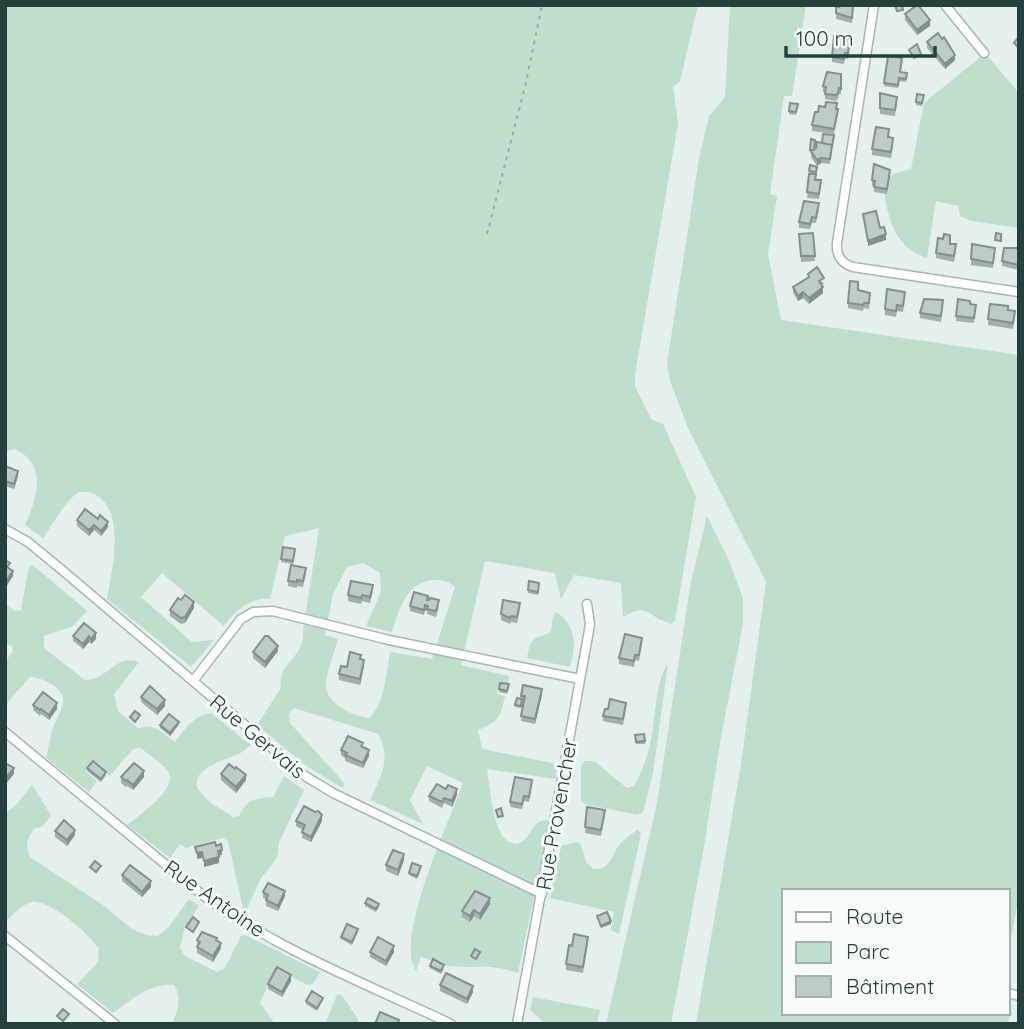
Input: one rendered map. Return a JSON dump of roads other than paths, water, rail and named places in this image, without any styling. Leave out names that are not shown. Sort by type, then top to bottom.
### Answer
[{"type":"street","points":[[874,5],[837,243],[838,256],[853,267],[1019,292]]},
{"type":"street","points":[[945,5],[984,53]]},
{"type":"street","name":"Rue Gervais","points":[[5,529],[28,542],[292,767],[319,785],[542,894]]},
{"type":"street","name":"Rue Provencher","points":[[517,1024],[590,624],[587,604]]},
{"type":"street","points":[[193,681],[241,620],[259,610],[273,611],[423,648],[580,679]]},
{"type":"street","name":"Rue Antoine","points":[[5,732],[229,914],[273,939],[451,1024]]},
{"type":"street","points":[[5,936],[115,1024]]}]
